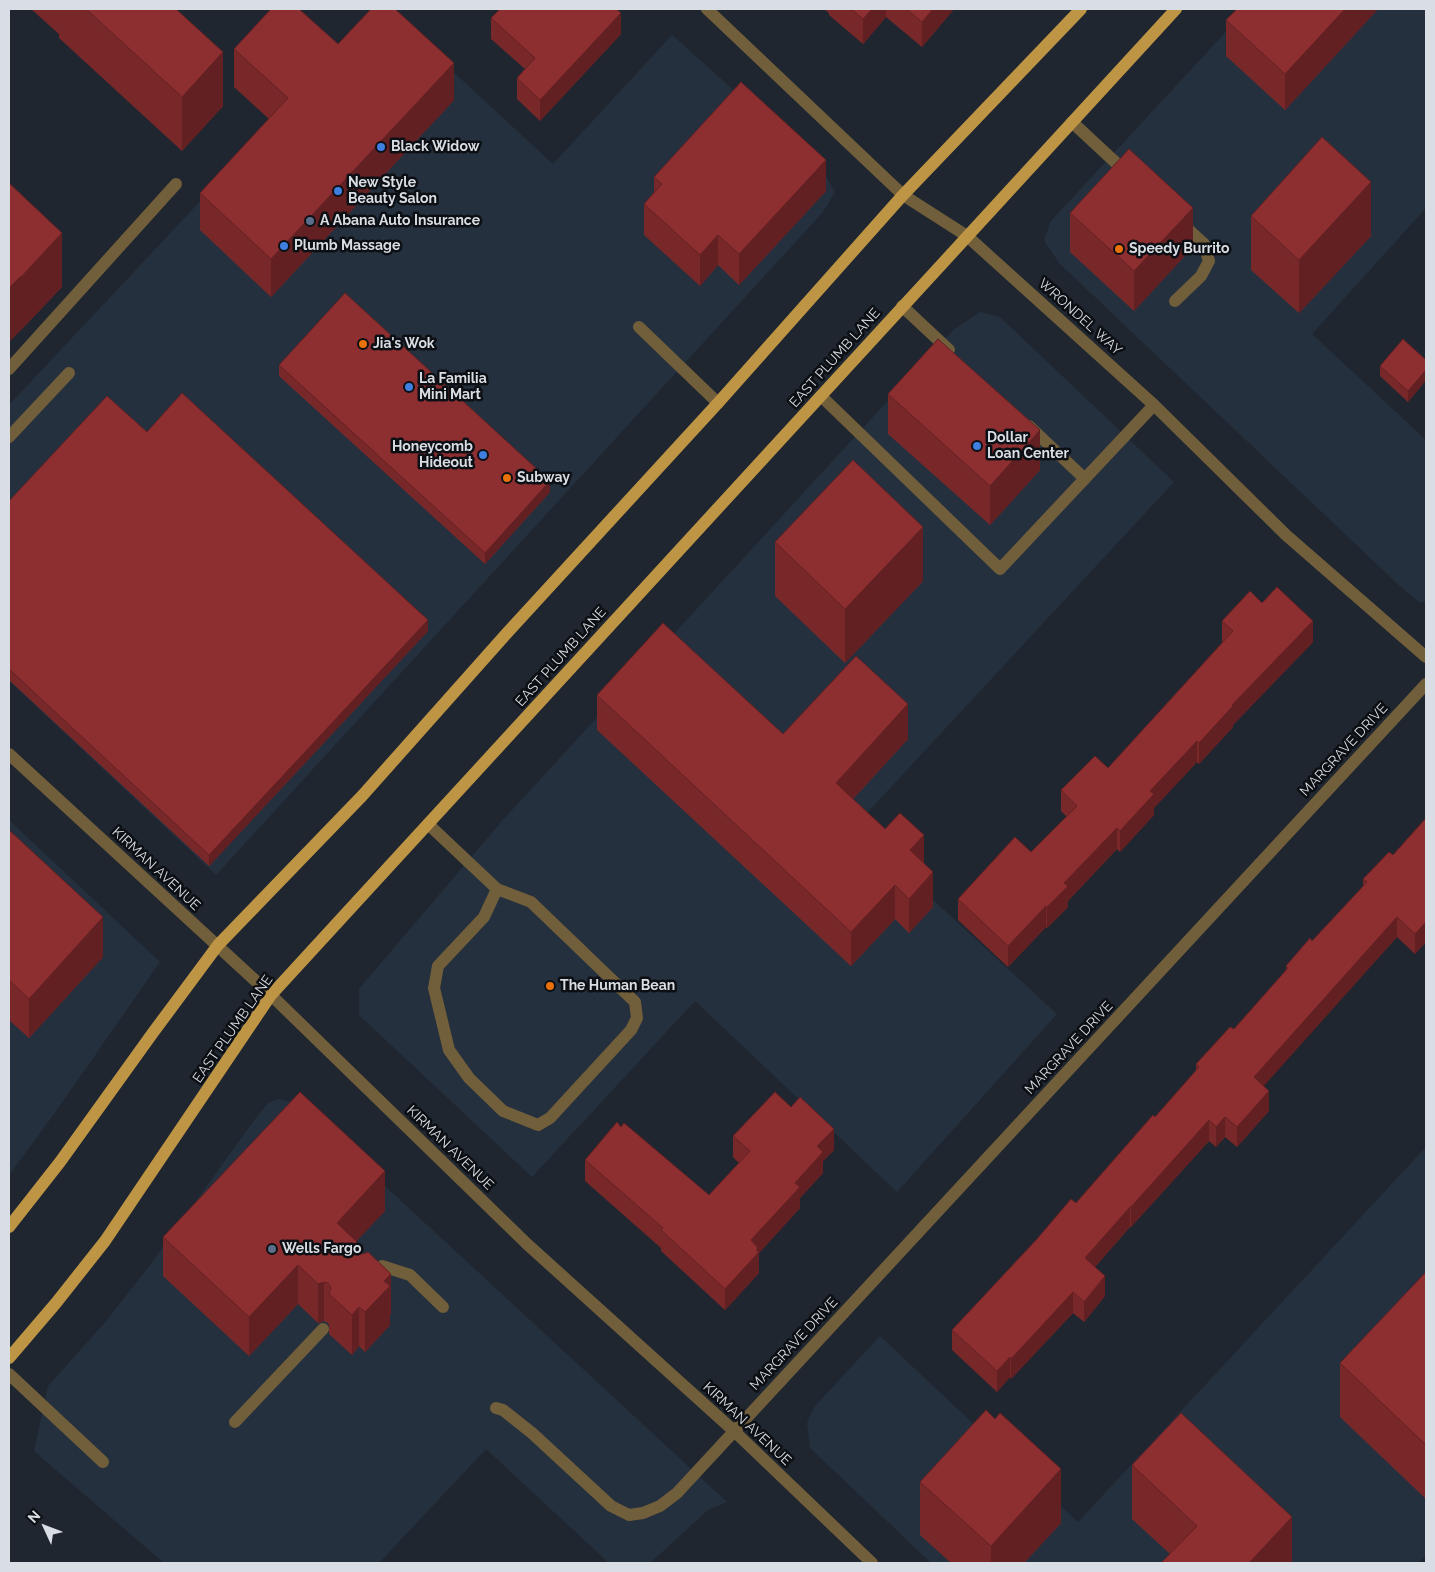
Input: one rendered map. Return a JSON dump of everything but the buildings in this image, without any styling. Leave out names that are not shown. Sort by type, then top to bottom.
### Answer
[{"type":"main road","points":[[9,1227],[60,1162],[218,945],[362,796],[507,633],[718,404],[903,195],[1081,9]]},
{"type":"main road","name":"EAST PLUMB LANE","points":[[9,1358],[105,1241],[271,995],[1176,9]]},
{"type":"street","name":"WRONDEL WAY","points":[[707,9],[903,195],[967,236],[1154,405],[1286,534],[1426,657]]},
{"type":"street","points":[[1072,122],[1136,181]]},
{"type":"street","points":[[9,369],[176,184]]},
{"type":"street","points":[[1170,212],[1204,244],[1209,261],[1201,276],[1175,300]]},
{"type":"street","points":[[902,306],[957,358]]},
{"type":"street","points":[[639,327],[718,404]]},
{"type":"street","points":[[9,437],[69,373]]},
{"type":"street","points":[[821,396],[1000,569],[1154,405]]},
{"type":"street","points":[[1021,418],[1085,479]]},
{"type":"street","name":"MARGRAVE DRIVE","points":[[496,1408],[503,1410],[532,1433],[611,1506],[629,1515],[644,1513],[660,1506],[677,1493],[1426,684]]},
{"type":"street","name":"KIRMAN AVENUE","points":[[9,754],[218,945],[527,1244],[734,1431],[872,1563]]},
{"type":"street","points":[[428,824],[497,889],[531,902],[635,1002],[637,1018],[631,1030],[550,1118],[538,1124],[503,1111],[469,1078],[449,1050],[434,988],[438,966],[484,917],[497,889]]},
{"type":"street","points":[[364,1285],[382,1266],[410,1275],[443,1306]]},
{"type":"street","points":[[235,1422],[323,1329]]},
{"type":"street","points":[[9,1374],[103,1462]]},
{"type":"shaded area","points":[[385,9],[553,164],[672,35],[822,169],[835,192],[823,212],[216,875],[9,681],[9,405],[267,130]]},
{"type":"shaded area","points":[[1247,9],[1426,9],[1426,208],[1312,334],[1426,440],[1426,602],[1420,602],[1404,590],[1059,263],[1044,240],[1051,221]]},
{"type":"shaded area","points":[[980,312],[1000,317],[1174,482],[854,827],[1057,1014],[897,1192],[695,1001],[532,1177],[359,1015],[359,989],[501,822],[953,330]]},
{"type":"shaded area","points":[[9,820],[160,962],[52,1117],[9,1175]]},
{"type":"shaded area","points":[[278,1099],[292,1102],[307,1114],[727,1502],[708,1510],[650,1563],[609,1563],[486,1449],[379,1563],[164,1563],[34,1451],[48,1386],[107,1320],[150,1265],[255,1119],[268,1103]]},
{"type":"shaded area","points":[[1426,1147],[1426,1555],[1418,1563],[931,1563],[810,1448],[807,1423],[815,1406],[880,1336],[1078,1522]]},
{"type":"place","name":"Black Widow","points":[[381,147]]},
{"type":"place","name":"New Style Beauty Salon","points":[[338,191]]},
{"type":"place","name":"A Abana Auto Insurance","points":[[310,221]]},
{"type":"place","name":"Plumb Massage","points":[[284,246]]},
{"type":"place","name":"Speedy Burrito","points":[[1119,249]]},
{"type":"place","name":"Jia's Wok","points":[[363,344]]},
{"type":"place","name":"La Familia Mini Mart","points":[[409,387]]},
{"type":"place","name":"Dollar Loan Center","points":[[977,446]]},
{"type":"place","name":"Honeycomb Hideout","points":[[483,455]]},
{"type":"place","name":"Subway","points":[[507,478]]},
{"type":"place","name":"The Human Bean","points":[[550,986]]},
{"type":"place","name":"Wells Fargo","points":[[272,1249]]}]
